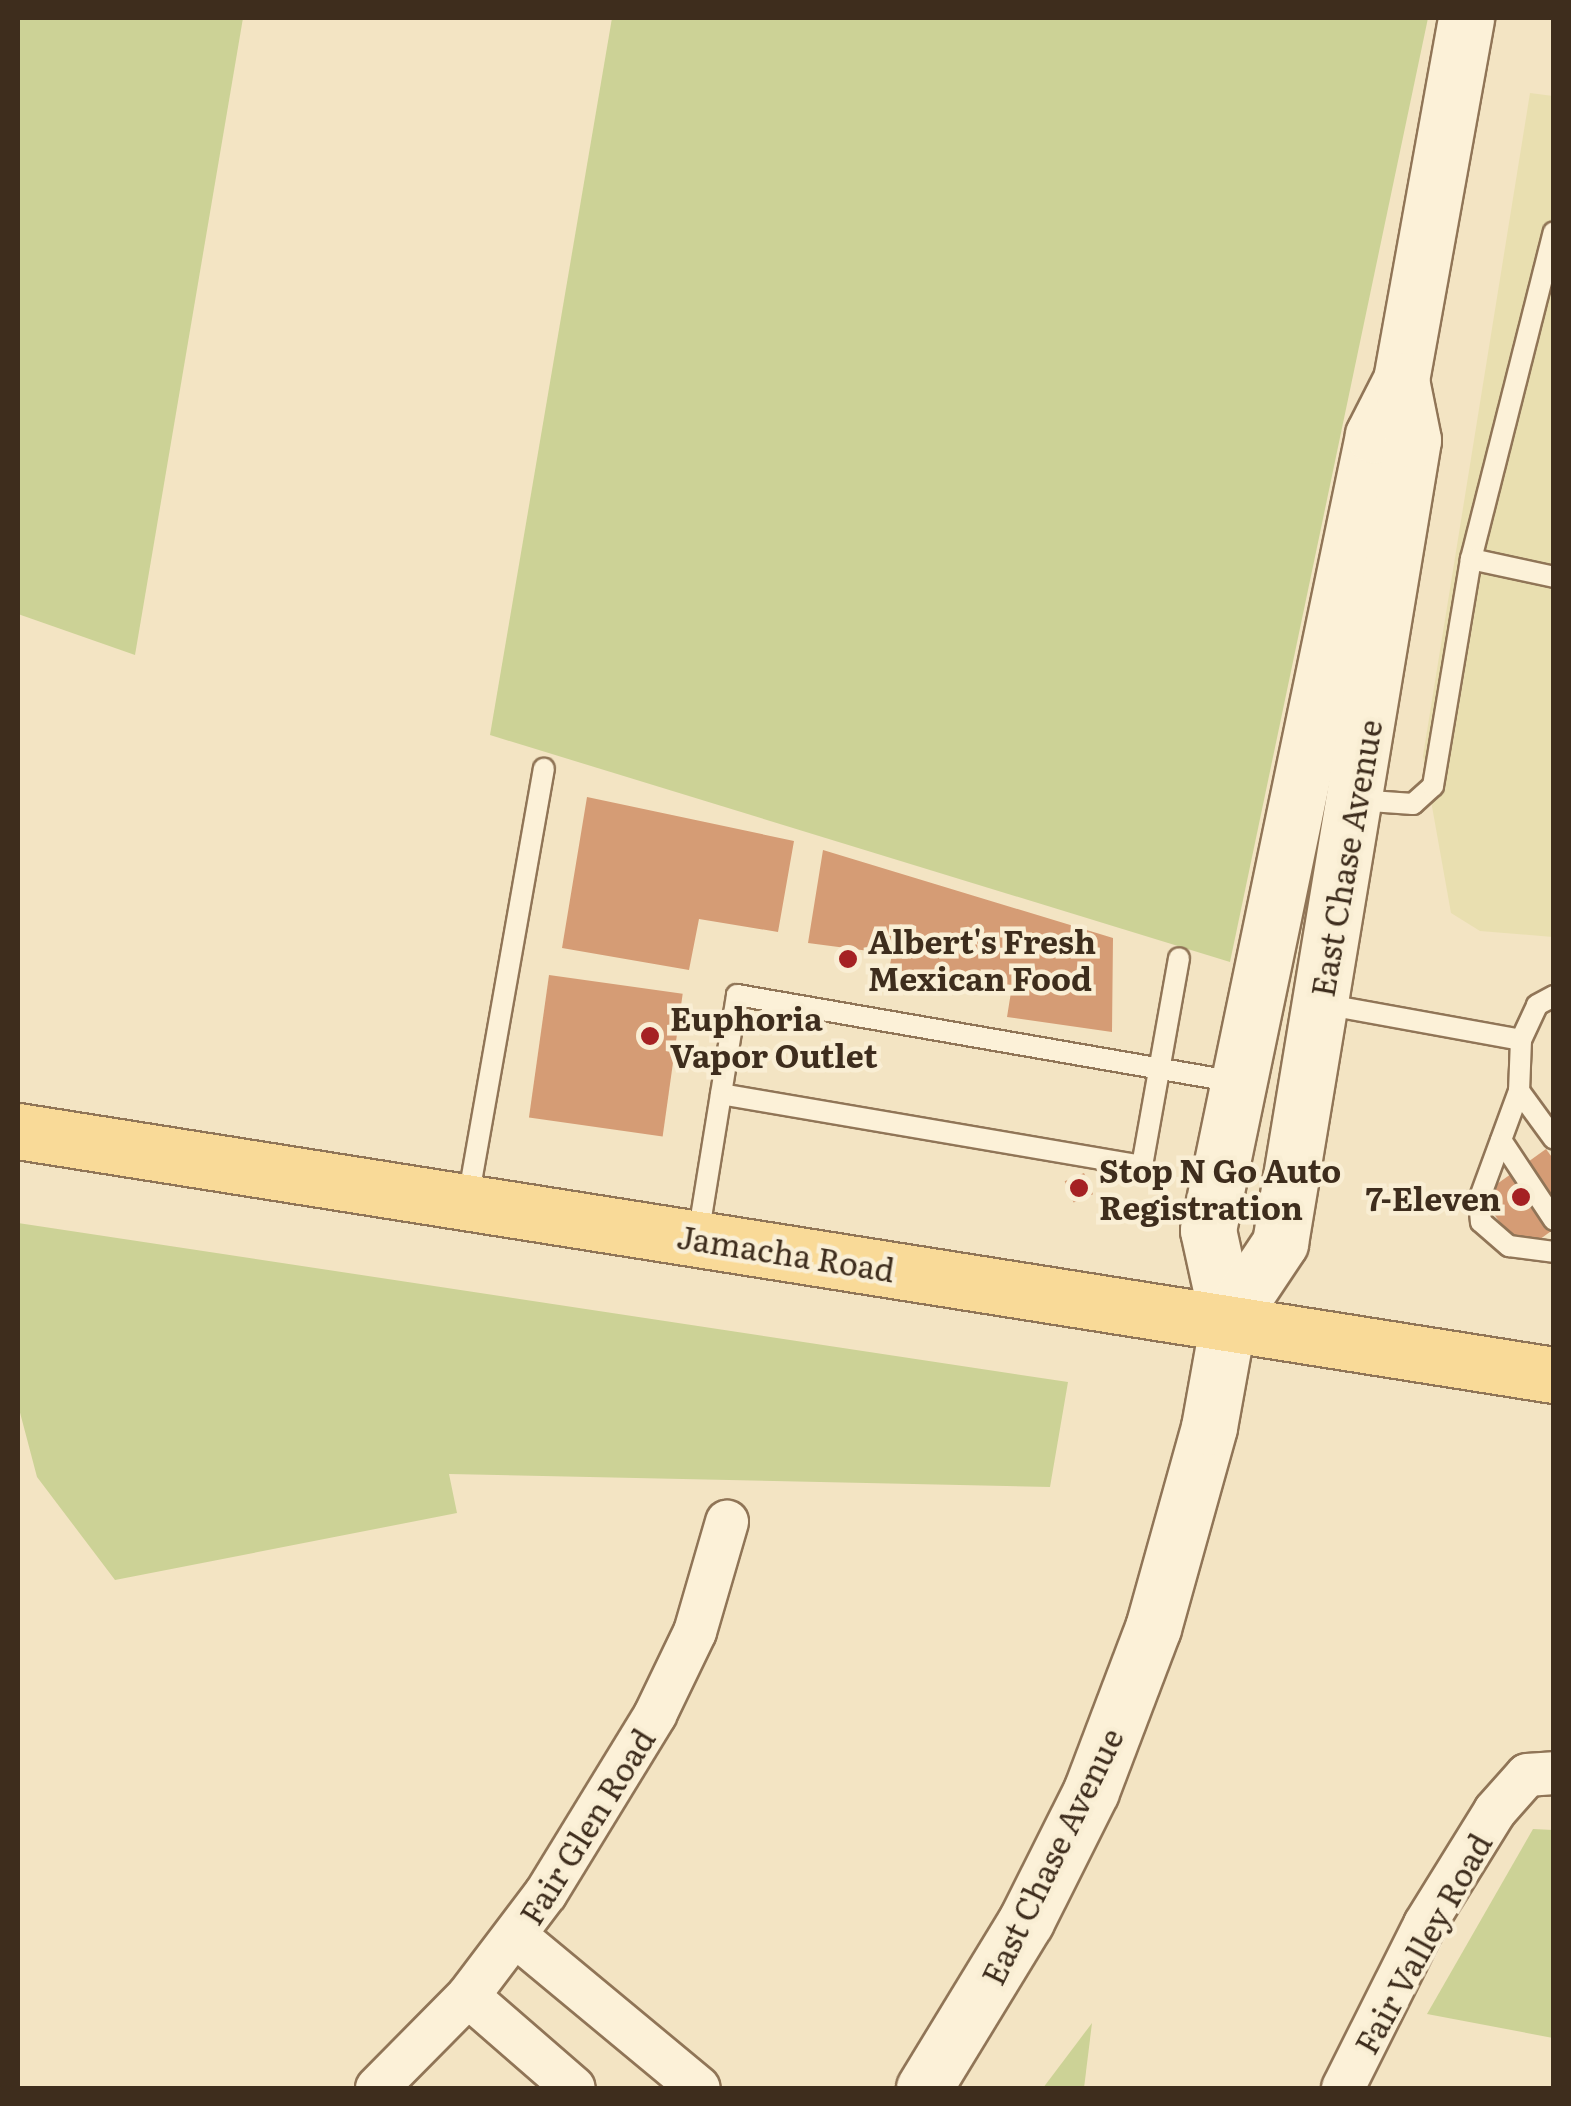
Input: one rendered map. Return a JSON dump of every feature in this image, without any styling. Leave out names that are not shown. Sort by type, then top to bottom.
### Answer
[{"type":"main road","name":"East Chase Avenue","points":[[924,2088],[1026,1921],[1090,1791],[1153,1628],[1210,1426],[1228,1321],[1208,1230],[1374,435],[1401,380],[1466,18]]},
{"type":"main road","name":"East Chase Avenue","points":[[1228,1321],[1280,1243],[1413,440],[1401,380]]},
{"type":"main road","name":"Jamacha Road","points":[[18,1131],[1554,1375]]},
{"type":"street","name":"Fair Glen Road","points":[[378,2088],[468,1996],[516,1937],[655,1715],[695,1632],[727,1522]]},
{"type":"street","name":"Fair Valley Road","points":[[1343,2088],[1425,1924],[1495,1811],[1527,1775],[1554,1773]]},
{"type":"street","points":[[516,1937],[699,2088]]},
{"type":"street","points":[[468,1996],[574,2088]]},
{"type":"lane","points":[[1356,800],[1414,804],[1433,786],[1471,559],[1554,232]]},
{"type":"lane","points":[[1471,559],[1554,576]]},
{"type":"lane","points":[[468,1201],[544,770]]},
{"type":"lane","points":[[721,1094],[1142,1166],[1179,958]]},
{"type":"lane","points":[[697,1238],[737,994],[1240,1083]]},
{"type":"lane","points":[[1554,996],[1538,1004],[1520,1040],[1519,1091],[1479,1200],[1481,1222],[1509,1246],[1554,1252]]},
{"type":"lane","points":[[1320,1004],[1520,1040]]},
{"type":"lane","points":[[1519,1091],[1554,1138]]},
{"type":"lane","points":[[1501,1140],[1554,1220]]},
{"type":"shaded area","points":[[1530,93],[1553,96],[1553,937],[1480,931],[1451,913],[1423,756]]},
{"type":"green space","points":[[18,18],[243,18],[135,655],[18,614]]},
{"type":"green space","points":[[612,18],[1428,18],[1230,962],[490,735]]},
{"type":"green space","points":[[18,1223],[1068,1382],[1050,1487],[449,1474],[457,1513],[115,1580],[37,1477],[18,1405]]},
{"type":"green space","points":[[1533,1829],[1553,1830],[1553,2038],[1427,2014]]},
{"type":"green space","points":[[1092,2023],[1084,2088],[1043,2088]]},
{"type":"building","points":[[587,797],[794,841],[778,932],[699,919],[689,970],[562,948]]},
{"type":"building","points":[[823,850],[1113,938],[1112,1032],[1007,1017],[1011,992],[889,970],[892,954],[808,943]]},
{"type":"building","points":[[549,975],[683,994],[663,1136],[529,1118]]},
{"type":"building","name":"7-Eleven","points":[[1546,1149],[1554,1160],[1554,1229],[1532,1245],[1515,1244],[1487,1204],[1490,1189]]},
{"type":"building","name":"Stop N Go Auto Registration","points":[[1084,1173],[1093,1194],[1074,1202],[1065,1181]]},
{"type":"place","name":"Albert's Fresh Mexican Food","points":[[848,959]]},
{"type":"place","name":"Euphoria Vapor Outlet","points":[[650,1036]]},
{"type":"place","name":"Stop N Go Auto Registration","points":[[1079,1188]]},
{"type":"place","name":"7-Eleven","points":[[1521,1197]]}]
